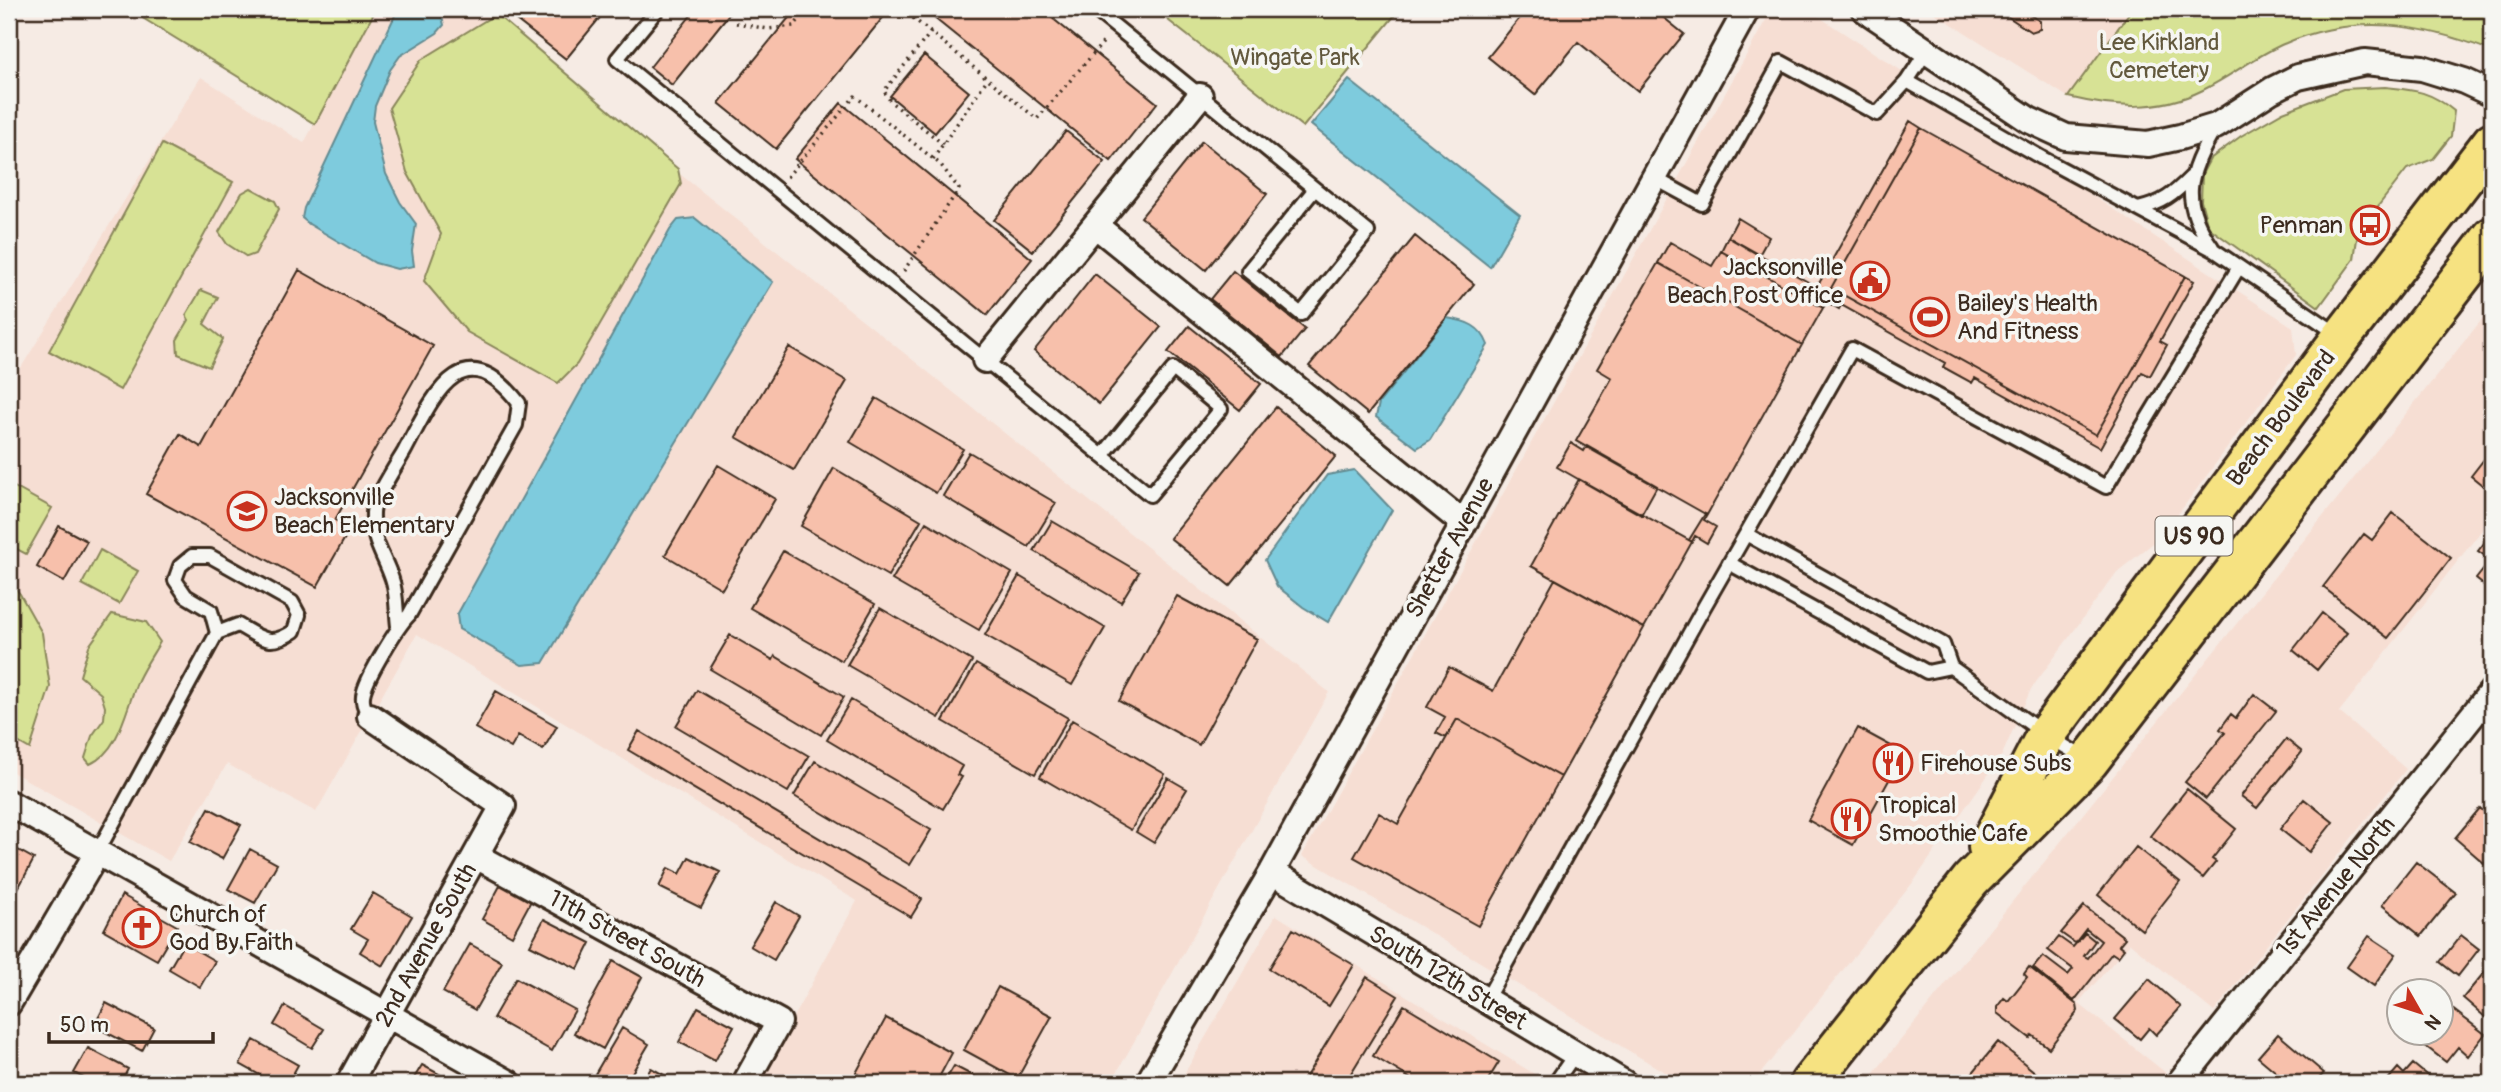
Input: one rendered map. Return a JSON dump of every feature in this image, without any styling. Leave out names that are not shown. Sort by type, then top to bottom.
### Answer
[{"type":"highway","name":"Beach Boulevard","points":[[1971,880],[2046,734],[2342,337],[2492,142]]},
{"type":"highway","name":"US 90","points":[[1810,1083],[1971,880],[2089,761],[2492,237]]},
{"type":"street","name":"Shetter Avenue","points":[[1148,1083],[1272,872],[1747,9]]},
{"type":"street","points":[[1864,9],[2029,120],[2066,137],[2148,144],[2217,126],[2272,90],[2298,77],[2365,62],[2422,68],[2464,81],[2492,94]]},
{"type":"street","points":[[985,360],[1200,96]]},
{"type":"street","points":[[1095,225],[1464,523]]},
{"type":"street","name":"1st Avenue North","points":[[2179,1083],[2492,691]]},
{"type":"street","name":"2nd Avenue South","points":[[349,1083],[503,806],[370,716]]},
{"type":"street","points":[[9,803],[509,1083]]},
{"type":"street","points":[[9,1003],[97,853]]},
{"type":"street","name":"11th Street South","points":[[476,856],[779,1021],[745,1083]]},
{"type":"street","name":"South 12th Street","points":[[1272,872],[1624,1083]]},
{"type":"lane","points":[[658,9],[617,60],[894,285],[1102,456],[1150,495],[1221,409],[1173,369],[1102,456]]},
{"type":"lane","points":[[1094,9],[1368,232],[1301,314],[1248,271],[1315,189]]},
{"type":"lane","points":[[1654,178],[1702,204],[1781,62],[1877,114],[1907,81],[1926,52]]},
{"type":"lane","points":[[1907,81],[2214,250],[2342,337]]},
{"type":"lane","points":[[2138,209],[2157,205],[2170,198],[2191,177],[2203,148],[2217,126]]},
{"type":"lane","points":[[2191,177],[2192,204],[2197,226],[2214,250]]},
{"type":"lane","points":[[1486,1000],[1729,563],[1853,349],[2106,487],[2239,267]]},
{"type":"lane","points":[[370,716],[364,707],[364,691],[398,626],[409,615],[516,425],[519,403],[505,385],[480,370],[459,372],[436,392],[372,509],[374,539],[393,580],[398,626]]},
{"type":"lane","points":[[1746,534],[1942,644],[1951,667],[2089,761]]},
{"type":"lane","points":[[97,853],[217,633],[238,625],[267,641],[282,639],[294,631],[299,615],[292,602],[210,556],[192,556],[180,566],[175,580],[186,596],[211,611],[217,633]]},
{"type":"lane","points":[[1729,563],[1927,672],[1951,667]]},
{"type":"lane","points":[[1555,1083],[1575,1054]]},
{"type":"path","points":[[736,23],[768,29],[794,26],[808,9]]},
{"type":"path","points":[[902,9],[1037,119],[1116,27]]},
{"type":"path","points":[[931,32],[884,91],[891,102],[943,144]]},
{"type":"path","points":[[933,159],[988,78]]},
{"type":"path","points":[[776,190],[855,96],[941,165],[959,189],[894,285]]},
{"type":"shaded area","points":[[376,9],[481,9],[676,171],[1329,692],[1111,1083],[757,1083],[857,901],[417,634],[316,812],[227,764],[169,861],[9,770],[9,387],[201,77],[304,143]]},
{"type":"shaded area","points":[[1772,9],[1807,9],[2293,327],[2296,355],[2162,536],[2117,572],[2031,689],[2002,755],[1914,881],[1753,1083],[1683,1083],[1302,856]]},
{"type":"shaded area","points":[[1928,9],[2132,9],[2068,97]]},
{"type":"shaded area","points":[[2492,307],[2492,523],[2489,521],[2339,712],[2406,769],[2214,1012],[2130,943],[2078,1003],[2166,1073],[2158,1083],[1866,1083]]},
{"type":"shaded area","points":[[1276,915],[1405,995],[1549,1083],[1179,1083]]},
{"type":"green space","points":[[128,9],[376,9],[315,124]]},
{"type":"green space","name":"Wingate Park","points":[[1154,9],[1400,9],[1303,127]]},
{"type":"green space","name":"Lee Kirkland Cemetery","points":[[2132,9],[2492,9],[2492,51],[2441,34],[2364,25],[2312,34],[2286,43],[2264,53],[2203,90],[2170,102],[2136,106],[2102,104],[2068,97]]},
{"type":"green space","points":[[496,14],[678,169],[681,184],[577,364],[558,383],[467,332],[424,281],[441,234],[407,172],[389,108],[421,60]]},
{"type":"green space","points":[[2385,87],[2422,93],[2445,104],[2454,111],[2451,136],[2433,159],[2407,169],[2358,232],[2354,259],[2319,307],[2208,227],[2201,201],[2202,174],[2210,159],[2241,136],[2283,112],[2343,89]]},
{"type":"green space","points":[[162,144],[233,182],[120,390],[49,351]]},
{"type":"green space","points":[[251,188],[275,201],[279,209],[255,254],[247,257],[227,244],[219,232],[242,193]]},
{"type":"green space","points":[[201,290],[218,297],[204,324],[223,339],[209,367],[178,354],[177,340],[189,320],[186,315]]},
{"type":"green space","points":[[9,484],[52,508],[26,554],[9,545]]},
{"type":"green space","points":[[100,550],[138,571],[119,604],[82,584]]},
{"type":"green space","points":[[9,580],[42,633],[50,687],[30,749],[9,737]]},
{"type":"green space","points":[[112,614],[146,622],[160,642],[138,680],[115,739],[100,758],[90,764],[85,758],[92,736],[104,719],[105,707],[101,694],[80,676],[89,646]]},
{"type":"water","points":[[398,9],[440,9],[444,25],[437,33],[400,56],[390,70],[375,106],[373,122],[386,174],[400,202],[416,224],[412,251],[414,266],[397,269],[375,263],[302,218],[304,208]]},
{"type":"water","points":[[1349,80],[1520,215],[1490,267],[1311,125]]},
{"type":"water","points":[[695,218],[773,282],[543,663],[522,665],[459,629],[457,615],[670,230],[678,220]]},
{"type":"water","points":[[1447,318],[1477,329],[1488,345],[1430,440],[1417,448],[1376,417],[1379,403]]},
{"type":"water","points":[[1354,470],[1392,510],[1328,622],[1303,607],[1277,586],[1265,560],[1327,475]]},
{"type":"building","points":[[524,9],[607,9],[566,59],[515,19]]},
{"type":"building","points":[[696,9],[733,9],[672,85],[650,67]]},
{"type":"building","points":[[796,9],[890,9],[776,149],[719,103]]},
{"type":"building","points":[[923,9],[1041,9],[1157,103],[1111,161]]},
{"type":"building","points":[[1527,9],[1653,9],[1684,34],[1638,91],[1578,42],[1535,95],[1488,57]]},
{"type":"building","points":[[2001,9],[2020,9],[2040,21],[2040,29],[2031,32],[2001,12]]},
{"type":"building","points":[[924,55],[969,92],[935,133],[890,96]]},
{"type":"building","points":[[841,103],[1032,259],[987,315],[795,159]]},
{"type":"building","points":[[1910,121],[1921,128],[1831,288],[2096,435],[2185,276],[2194,281],[2160,341],[2167,345],[2150,376],[2142,372],[2100,448],[1975,378],[1972,383],[1943,367],[1945,363],[1841,305],[1839,309],[1827,302],[1823,308],[1721,251],[1728,237],[1817,287]]},
{"type":"building","points":[[1921,128],[2185,276],[2096,435],[1831,288]]},
{"type":"building","points":[[1066,131],[1105,162],[1033,251],[994,220]]},
{"type":"building","points":[[1202,141],[1267,194],[1206,270],[1141,217]]},
{"type":"building","points":[[1738,218],[1769,237],[1759,255],[1728,237]]},
{"type":"building","points":[[1415,236],[1474,284],[1368,414],[1309,366]]},
{"type":"building","points":[[1670,242],[1712,266],[1721,251],[1823,308],[1802,345],[1658,263]]},
{"type":"building","points":[[1658,263],[1802,345],[1707,515],[1576,441],[1612,378],[1597,369]]},
{"type":"building","points":[[299,270],[433,346],[335,520],[350,529],[317,587],[146,494],[180,434],[201,447]]},
{"type":"building","points":[[1233,271],[1305,329],[1282,357],[1210,299]]},
{"type":"building","points":[[1095,274],[1161,327],[1099,404],[1034,351]]},
{"type":"building","points":[[1189,326],[1261,384],[1240,410],[1168,352]]},
{"type":"building","points":[[789,347],[847,381],[794,470],[736,437]]},
{"type":"building","points":[[876,398],[963,449],[936,493],[850,442]]},
{"type":"building","points":[[1276,407],[1336,456],[1230,586],[1170,538]]},
{"type":"building","points":[[1571,443],[1584,451],[1587,446],[1657,486],[1641,515],[1557,467]]},
{"type":"building","points":[[2492,449],[2492,493],[2471,476]]},
{"type":"building","points":[[969,452],[1056,503],[1029,547],[943,496]]},
{"type":"building","points":[[718,465],[775,499],[722,589],[665,555]]},
{"type":"building","points":[[834,468],[921,520],[888,576],[801,526]]},
{"type":"building","points":[[1579,479],[1692,542],[1644,628],[1531,566]]},
{"type":"building","points":[[2393,513],[2451,558],[2388,638],[2323,587],[2364,534],[2372,540]]},
{"type":"building","points":[[1705,514],[1707,515],[1704,520],[1716,527],[1707,543],[1695,536],[1692,542],[1689,540]]},
{"type":"building","points":[[1052,521],[1139,572],[1121,602],[1034,551]]},
{"type":"building","points":[[926,522],[1012,573],[979,630],[892,580]]},
{"type":"building","points":[[59,526],[87,541],[64,582],[37,567]]},
{"type":"building","points":[[2492,533],[2492,592],[2476,579],[2491,560],[2478,551]]},
{"type":"building","points":[[783,551],[875,604],[842,661],[750,608]]},
{"type":"building","points":[[1019,576],[1105,628],[1072,685],[985,635]]},
{"type":"building","points":[[1555,579],[1644,628],[1561,777],[1457,719],[1446,738],[1436,733],[1445,717],[1427,707],[1449,667],[1493,691]]},
{"type":"building","points":[[1177,596],[1257,639],[1199,745],[1119,701]]},
{"type":"building","points":[[880,608],[972,661],[939,718],[847,665]]},
{"type":"building","points":[[2322,613],[2347,633],[2317,670],[2293,650]]},
{"type":"building","points":[[730,635],[773,660],[775,656],[844,697],[821,735],[710,669]]},
{"type":"building","points":[[976,664],[1068,718],[1035,774],[943,721]]},
{"type":"building","points":[[697,690],[809,756],[788,792],[676,726]]},
{"type":"building","points":[[496,691],[557,726],[543,750],[518,736],[511,748],[475,728]]},
{"type":"building","points":[[2254,694],[2276,711],[2206,799],[2185,782],[2225,733],[2220,729],[2231,714],[2236,718]]},
{"type":"building","points":[[851,700],[962,766],[957,775],[962,777],[943,809],[827,740]]},
{"type":"building","points":[[1457,719],[1561,777],[1478,926],[1354,857],[1379,813],[1398,824]]},
{"type":"building","points":[[1072,720],[1165,774],[1131,830],[1040,777]]},
{"type":"building","points":[[1858,728],[1904,753],[1853,845],[1808,820]]},
{"type":"building","points":[[639,731],[922,899],[911,917],[628,750]]},
{"type":"building","points":[[2286,739],[2302,752],[2257,808],[2241,796]]},
{"type":"building","points":[[815,761],[931,830],[910,865],[794,796]]},
{"type":"building","points":[[1168,778],[1187,789],[1154,843],[1136,832]]},
{"type":"building","points":[[2187,789],[2236,829],[2212,859],[2216,862],[2203,878],[2150,836]]},
{"type":"building","points":[[2304,799],[2333,822],[2309,852],[2280,829]]},
{"type":"building","points":[[209,808],[241,825],[222,859],[190,842]]},
{"type":"building","points":[[2480,808],[2492,819],[2492,853],[2484,863],[2455,838]]},
{"type":"building","points":[[9,845],[34,859],[14,896],[9,893]]},
{"type":"building","points":[[2136,847],[2180,882],[2142,930],[2098,895]]},
{"type":"building","points":[[250,849],[277,864],[255,903],[228,889]]},
{"type":"building","points":[[689,857],[720,872],[701,908],[659,887],[668,868],[680,874]]},
{"type":"building","points":[[2416,862],[2456,893],[2421,936],[2382,905]]},
{"type":"building","points":[[502,882],[532,899],[512,936],[482,919]]},
{"type":"building","points":[[373,893],[412,916],[383,966],[360,952],[368,939],[351,929]]},
{"type":"building","points":[[122,895],[177,926],[157,960],[104,930]]},
{"type":"building","points":[[776,902],[799,916],[774,960],[750,946]]},
{"type":"building","points":[[2084,906],[2125,938],[2119,945],[2124,949],[2118,957],[2112,953],[2074,1001],[2033,968],[2043,956],[2068,975],[2073,969],[2048,950],[2059,937],[2073,947],[2085,933],[2095,941],[2084,956],[2088,958],[2101,941],[2086,929],[2075,943],[2061,933]]},
{"type":"building","points":[[544,919],[591,943],[578,969],[530,945]]},
{"type":"building","points":[[1293,929],[1354,965],[1329,1006],[1269,969]]},
{"type":"building","points":[[2461,935],[2479,949],[2458,976],[2440,962]]},
{"type":"building","points":[[2369,936],[2396,954],[2374,986],[2347,967]]},
{"type":"building","points":[[184,943],[215,961],[200,987],[169,969]]},
{"type":"building","points":[[470,944],[502,962],[475,1010],[443,992]]},
{"type":"building","points":[[613,961],[642,977],[603,1049],[574,1033]]},
{"type":"building","points":[[2492,963],[2492,1023],[2463,998]]},
{"type":"building","points":[[2029,967],[2077,1005],[2078,1011],[2049,1048],[2032,1035],[2030,1038],[1997,1013],[1997,1007],[2004,998],[2008,1001],[2027,977],[2024,974]]},
{"type":"building","points":[[1367,977],[1398,996],[1345,1083],[1302,1083]]},
{"type":"building","points":[[516,978],[575,1010],[552,1051],[493,1018]]},
{"type":"building","points":[[2149,979],[2181,1007],[2156,1035],[2149,1028],[2140,1039],[2115,1019]]},
{"type":"building","points":[[998,987],[1052,1016],[1017,1079],[964,1050]]},
{"type":"building","points":[[106,1003],[154,1028],[142,1051],[94,1026]]},
{"type":"building","points":[[1404,1005],[1499,1062],[1486,1083],[1418,1083],[1373,1056]]},
{"type":"building","points":[[285,1006],[324,1029],[312,1048],[274,1025]]},
{"type":"building","points":[[698,1007],[734,1026],[715,1061],[679,1042]]},
{"type":"building","points":[[2456,1012],[2485,1034],[2468,1056],[2458,1047],[2446,1062],[2425,1046],[2456,1046]]},
{"type":"building","points":[[886,1018],[952,1053],[936,1083],[875,1083],[856,1073]]},
{"type":"building","points":[[622,1028],[649,1044],[626,1083],[611,1083],[595,1074]]},
{"type":"building","points":[[2278,1034],[2324,1073],[2315,1083],[2289,1083],[2258,1057]]},
{"type":"building","points":[[254,1040],[298,1065],[288,1083],[274,1083],[240,1064]]},
{"type":"building","points":[[1998,1042],[2041,1077],[2035,1083],[1965,1082]]},
{"type":"building","points":[[88,1048],[128,1069],[121,1083],[93,1083],[74,1073]]},
{"type":"building","points":[[2413,1064],[2436,1083],[2385,1083],[2398,1068],[2404,1074]]},
{"type":"building","points":[[422,1065],[454,1082],[411,1083]]},
{"type":"building","points":[[954,1066],[987,1083],[944,1083]]},
{"type":"building","points":[[651,1068],[679,1083],[642,1083]]},
{"type":"place","name":"Penman","points":[[2370,225]]},
{"type":"place","name":"Jacksonville Beach Post Office","points":[[1870,281]]},
{"type":"place","name":"Bailey's Health And Fitness","points":[[1930,317]]},
{"type":"place","name":"Jacksonville Beach Elementary","points":[[247,511]]},
{"type":"place","name":"Firehouse Subs","points":[[1893,763]]},
{"type":"place","name":"Tropical Smoothie Cafe","points":[[1851,819]]},
{"type":"place","name":"Church of God By Faith","points":[[142,928]]}]
